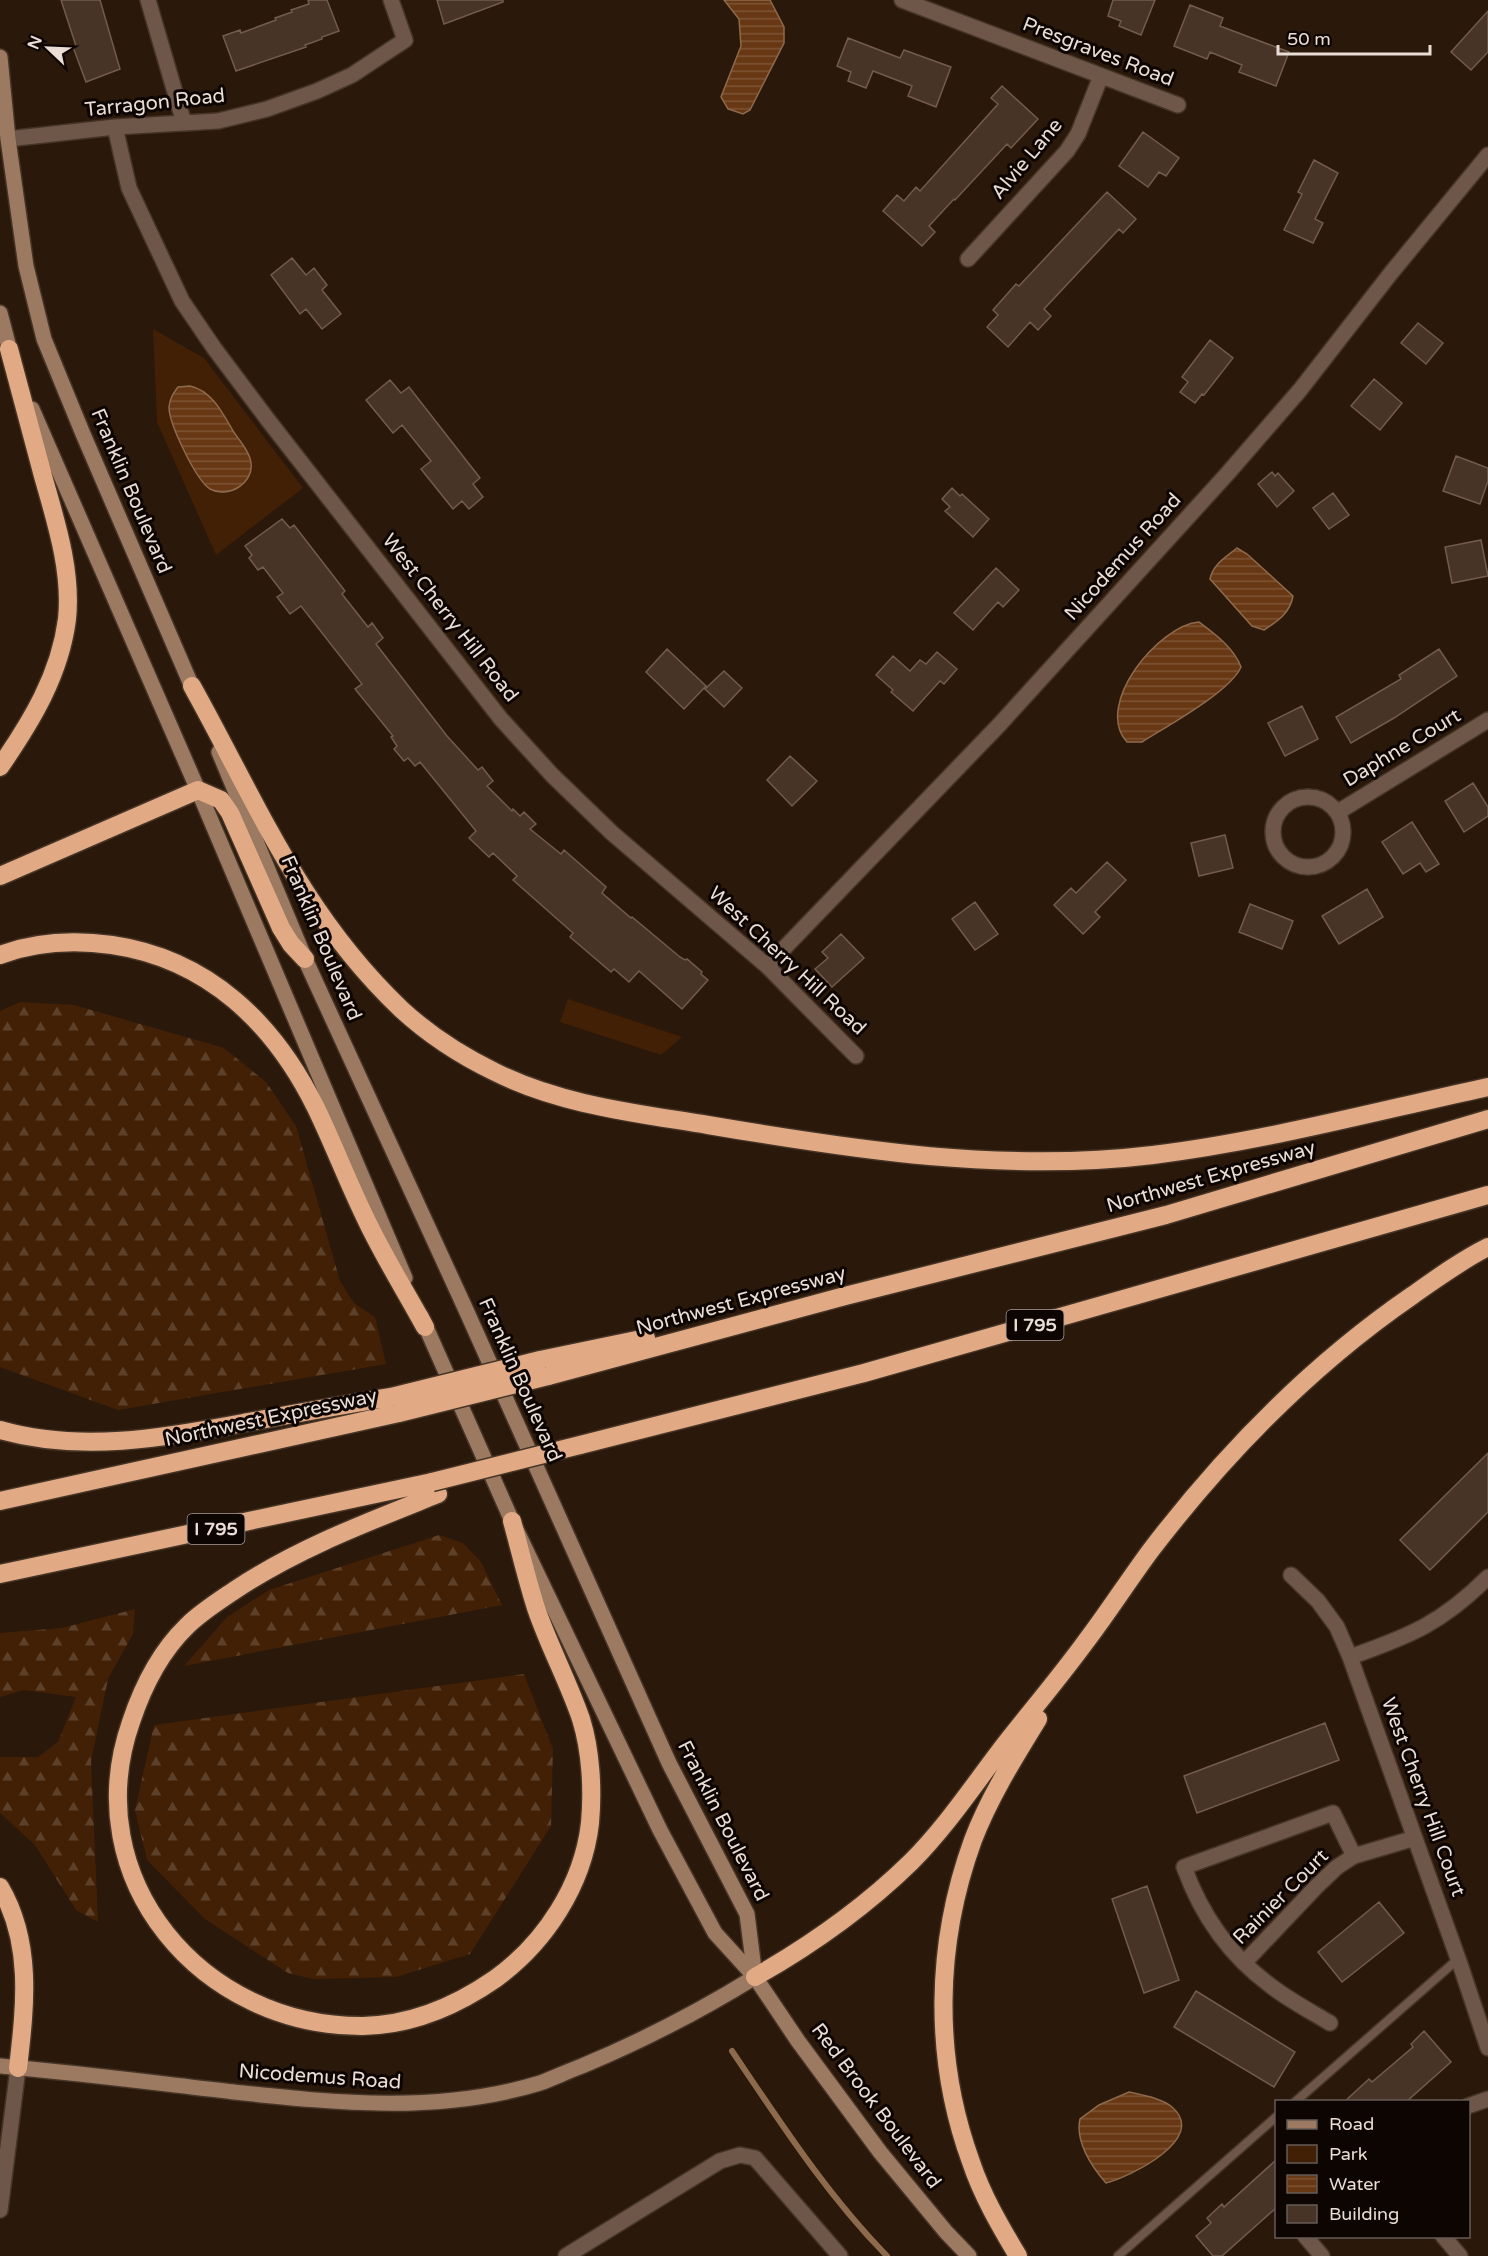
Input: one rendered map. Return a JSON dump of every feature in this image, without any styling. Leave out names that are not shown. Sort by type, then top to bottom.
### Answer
[{"type":"highway","points":[[0,767],[38,709],[53,674],[67,619],[68,588],[53,513],[9,349]]},
{"type":"highway","points":[[192,686],[294,876],[342,946],[369,977],[403,1010],[460,1053],[496,1073],[564,1098],[603,1108],[792,1139],[882,1151],[997,1161],[1063,1161],[1153,1155],[1256,1138],[1488,1087]]},
{"type":"highway","points":[[0,876],[198,790],[211,793],[221,800],[230,813],[281,928],[291,944],[305,959]]},
{"type":"highway","points":[[0,955],[16,949],[52,944],[90,942],[124,947],[161,956],[201,975],[230,995],[259,1022],[286,1055],[316,1107],[365,1218],[426,1327]]},
{"type":"highway","name":"Northwest Expressway","points":[[0,1501],[399,1413],[544,1368],[845,1296],[1166,1215],[1488,1119]]},
{"type":"highway","name":"I 795","points":[[0,1574],[435,1488],[516,1461],[864,1374],[1488,1195]]},
{"type":"highway","points":[[755,1977],[834,1928],[911,1861],[949,1819],[1191,1501],[1226,1458],[1275,1408],[1327,1359],[1378,1319],[1488,1247]]},
{"type":"highway","points":[[0,1430],[23,1437],[62,1442],[113,1442],[170,1436],[544,1368]]},
{"type":"highway","points":[[435,1488],[309,1546],[213,1604],[187,1626],[152,1671],[139,1697],[129,1728],[120,1759],[118,1782],[120,1830],[128,1864],[142,1896],[160,1926],[197,1967],[240,1997],[269,2010],[300,2018],[364,2026],[399,2021],[438,2011],[472,1995],[529,1951],[553,1921],[569,1890],[582,1858],[589,1826],[591,1792],[589,1760],[582,1722],[536,1608],[512,1521]]},
{"type":"highway","points":[[1018,2256],[991,2210],[971,2163],[957,2118],[947,2068],[943,2015],[944,1968],[950,1921],[974,1838],[1017,1752],[1085,1643]]},
{"type":"highway","points":[[0,1887],[6,1897],[25,1962],[23,2023],[9,2067]]},
{"type":"main road","name":"Franklin Boulevard","points":[[0,57],[4,139],[26,266],[45,339],[305,959],[485,1352],[669,1763],[747,1914],[755,1977]]},
{"type":"main road","points":[[0,313],[9,349],[51,456],[198,790],[426,1327],[512,1521],[660,1830],[715,1933],[755,1977]]},
{"type":"main road","name":"Nicodemus Road","points":[[9,2067],[355,2104],[416,2104],[472,2097],[540,2083],[622,2049],[711,2004],[755,1977]]},
{"type":"main road","name":"Red Brook Boulevard","points":[[755,1977],[798,2041],[880,2152],[946,2232],[969,2256]]},
{"type":"street","points":[[148,0],[184,123]]},
{"type":"street","name":"Tarragon Road","points":[[4,139],[115,127],[218,120],[257,111],[317,91],[352,75],[405,39],[391,0]]},
{"type":"street","name":"Presgraves Road","points":[[902,0],[1178,105]]},
{"type":"street","name":"Alvie Lane","points":[[968,259],[1067,151],[1078,134],[1101,76]]},
{"type":"street","name":"West Cherry Hill Road","points":[[115,127],[129,188],[182,301],[268,420],[501,719],[552,775],[612,833],[767,966],[856,1056]]},
{"type":"street","name":"Nicodemus Road","points":[[767,966],[1000,724],[1235,464],[1300,390],[1391,273],[1488,155]]},
{"type":"street","name":"Daphne Court","points":[[1338,812],[1488,720]]},
{"type":"street","name":"Daphne Court","points":[[1306,796],[1318,798],[1329,803],[1338,812],[1343,835],[1340,847],[1330,860],[1312,867],[1300,866],[1288,862],[1278,850],[1273,839],[1274,824],[1279,812],[1287,803],[1306,796]]},
{"type":"street","name":"West Cherry Hill Court","points":[[1291,1575],[1318,1601],[1337,1627],[1350,1657],[1416,1838],[1488,2048]]},
{"type":"street","points":[[1350,1657],[1402,1639],[1432,1624],[1465,1600],[1488,1577]]},
{"type":"street","points":[[1330,2023],[1270,1986],[1224,1942],[1205,1914],[1184,1867],[1333,1813],[1354,1857]]},
{"type":"street","name":"Rainier Court","points":[[1244,1963],[1337,1867],[1354,1857],[1416,1838]]},
{"type":"street","points":[[0,2210],[9,2067]]},
{"type":"street","points":[[1470,2105],[1488,2099]]},
{"type":"street","points":[[566,2256],[720,2161],[740,2155],[755,2158],[840,2256]]},
{"type":"street","points":[[1307,2238],[1322,2256]]},
{"type":"street","points":[[1445,2238],[1460,2256]]},
{"type":"lane","points":[[1297,2100],[1458,1959]]},
{"type":"lane","points":[[1118,2256],[1275,2119]]},
{"type":"green space","points":[[153,329],[204,358],[303,488],[216,555],[157,422]]},
{"type":"green space","points":[[568,999],[682,1037],[661,1055],[560,1022]]},
{"type":"green space","points":[[20,1002],[74,1005],[224,1048],[266,1082],[296,1126],[340,1281],[354,1303],[375,1317],[386,1364],[118,1410],[0,1367],[0,1011]]},
{"type":"green space","points":[[439,1535],[463,1543],[481,1562],[502,1605],[184,1666],[227,1617],[269,1590]]},
{"type":"green space","points":[[135,1609],[133,1634],[108,1679],[91,1761],[98,1922],[76,1910],[35,1845],[0,1813],[0,1757],[38,1757],[58,1742],[76,1697],[24,1690],[0,1697],[0,1633],[62,1628]]},
{"type":"green space","points":[[524,1674],[553,1749],[551,1826],[470,1954],[396,1977],[313,1979],[288,1973],[205,1919],[147,1860],[135,1810],[154,1725]]},
{"type":"water","points":[[724,0],[770,0],[784,27],[784,43],[750,110],[743,114],[728,109],[721,97],[741,46],[739,19]]},
{"type":"water","points":[[190,386],[204,392],[216,403],[249,455],[251,470],[248,477],[244,483],[232,490],[217,492],[204,484],[191,464],[173,426],[169,407],[172,396],[178,387]]},
{"type":"water","points":[[1237,548],[1247,554],[1293,596],[1286,612],[1264,630],[1252,626],[1210,579],[1217,565]]},
{"type":"water","points":[[1199,622],[1229,648],[1238,660],[1241,667],[1235,677],[1197,708],[1142,742],[1127,742],[1119,726],[1118,708],[1124,689],[1135,669],[1166,637],[1183,627]]},
{"type":"water","points":[[1129,2092],[1157,2099],[1172,2107],[1181,2119],[1181,2132],[1162,2155],[1131,2173],[1106,2183],[1095,2169],[1082,2144],[1080,2119],[1099,2105]]},
{"type":"building","points":[[61,0],[100,0],[120,69],[86,82],[73,47],[76,46]]},
{"type":"building","points":[[308,0],[327,0],[339,31],[305,45],[306,47],[236,71],[223,36],[240,30],[241,33],[276,20],[275,18],[292,12],[291,10],[309,4]]},
{"type":"building","points":[[437,0],[503,0],[503,2],[444,24]]},
{"type":"building","points":[[1113,0],[1155,0],[1141,35],[1119,26],[1121,21],[1108,16]]},
{"type":"building","points":[[1190,5],[1223,18],[1220,26],[1289,52],[1276,86],[1239,72],[1242,65],[1210,52],[1207,59],[1174,46]]},
{"type":"building","points":[[1488,11],[1488,52],[1471,70],[1451,52]]},
{"type":"building","points":[[848,38],[900,58],[904,50],[951,67],[936,107],[908,96],[912,86],[873,71],[866,88],[848,81],[851,72],[837,66]]},
{"type":"building","points":[[1002,86],[1038,119],[1011,148],[1007,144],[929,226],[935,232],[922,246],[883,211],[897,195],[904,201],[916,187],[920,191],[998,104],[991,98]]},
{"type":"building","points":[[1143,132],[1179,158],[1166,176],[1159,172],[1148,187],[1119,166]]},
{"type":"building","points":[[1314,160],[1338,173],[1315,219],[1323,223],[1313,243],[1284,230],[1302,194],[1298,192]]},
{"type":"building","points":[[1107,192],[1136,219],[1123,233],[1119,229],[1044,309],[1051,316],[1038,330],[1030,322],[1008,347],[987,327],[998,315],[993,310],[1016,284],[1019,286]]},
{"type":"building","points":[[292,258],[306,275],[314,268],[327,285],[322,290],[341,314],[322,329],[306,309],[300,314],[271,275]]},
{"type":"building","points":[[1418,323],[1443,343],[1426,364],[1401,343]]},
{"type":"building","points":[[1210,340],[1233,358],[1195,403],[1180,392],[1188,382],[1182,377]]},
{"type":"building","points":[[1374,379],[1402,403],[1380,430],[1351,406]]},
{"type":"building","points":[[390,380],[401,393],[409,387],[480,478],[473,484],[483,497],[469,509],[462,501],[453,509],[421,469],[431,461],[402,425],[393,433],[366,400]]},
{"type":"building","points":[[1456,456],[1488,468],[1488,481],[1480,504],[1443,491]]},
{"type":"building","points":[[1272,472],[1275,476],[1278,473],[1294,491],[1277,507],[1258,484]]},
{"type":"building","points":[[952,488],[960,496],[962,494],[989,519],[973,537],[945,511],[950,507],[942,499]]},
{"type":"building","points":[[1333,493],[1349,515],[1329,529],[1313,508]]},
{"type":"building","points":[[282,519],[290,528],[294,525],[345,591],[342,594],[368,627],[372,623],[383,638],[376,644],[447,736],[478,770],[482,767],[493,781],[487,786],[512,811],[513,809],[520,816],[524,812],[536,824],[530,829],[561,854],[564,850],[606,887],[602,893],[680,957],[687,959],[702,972],[701,974],[708,980],[682,1009],[639,971],[629,982],[614,969],[611,972],[570,937],[573,933],[513,880],[517,876],[493,853],[489,857],[469,838],[476,831],[420,762],[415,766],[408,758],[404,761],[394,749],[397,746],[391,737],[393,736],[355,689],[362,684],[301,606],[290,614],[277,597],[283,593],[263,567],[258,570],[249,558],[252,555],[245,546]]},
{"type":"building","points":[[1481,540],[1488,576],[1452,583],[1445,547]]},
{"type":"building","points":[[996,568],[1019,590],[1003,607],[998,602],[973,630],[954,613]]},
{"type":"building","points":[[667,649],[706,686],[684,709],[646,672]]},
{"type":"building","points":[[1439,649],[1457,676],[1394,718],[1351,743],[1336,717],[1401,679],[1399,675]]},
{"type":"building","points":[[937,652],[957,669],[944,684],[940,681],[913,711],[876,675],[893,656],[910,671],[920,660],[926,664]]},
{"type":"building","points":[[724,671],[742,688],[724,707],[705,689]]},
{"type":"building","points":[[1302,706],[1318,739],[1285,756],[1268,723]]},
{"type":"building","points":[[790,756],[817,781],[792,806],[767,780]]},
{"type":"building","points":[[1473,783],[1488,807],[1488,816],[1464,832],[1445,801]]},
{"type":"building","points":[[1412,822],[1439,864],[1426,872],[1420,863],[1403,874],[1382,842]]},
{"type":"building","points":[[1225,835],[1233,868],[1199,876],[1191,843]]},
{"type":"building","points":[[1107,862],[1126,880],[1095,912],[1100,917],[1083,934],[1054,905],[1071,888],[1076,893]]},
{"type":"building","points":[[1367,889],[1383,917],[1339,944],[1322,916]]},
{"type":"building","points":[[975,902],[998,934],[975,950],[952,919]]},
{"type":"building","points":[[1250,904],[1293,921],[1282,949],[1239,932]]},
{"type":"building","points":[[841,934],[864,958],[832,987],[815,969],[828,958],[822,952]]},
{"type":"building","points":[[1488,1453],[1488,1512],[1430,1570],[1400,1540]]},
{"type":"building","points":[[1325,1723],[1339,1760],[1197,1813],[1184,1776]]},
{"type":"building","points":[[1147,1886],[1179,1980],[1144,1993],[1112,1899]]},
{"type":"building","points":[[1379,1902],[1404,1933],[1342,1982],[1318,1952]]},
{"type":"building","points":[[1196,1991],[1295,2052],[1274,2087],[1174,2027]]},
{"type":"building","points":[[1424,2031],[1451,2062],[1408,2100],[1346,2100],[1369,2079],[1372,2082],[1413,2047],[1411,2044]]},
{"type":"building","points":[[1275,2161],[1275,2209],[1222,2256],[1213,2256],[1196,2236],[1211,2223],[1207,2218],[1222,2204],[1224,2207]]},
{"type":"waterway","points":[[732,2051],[824,2183],[887,2256]]}]
